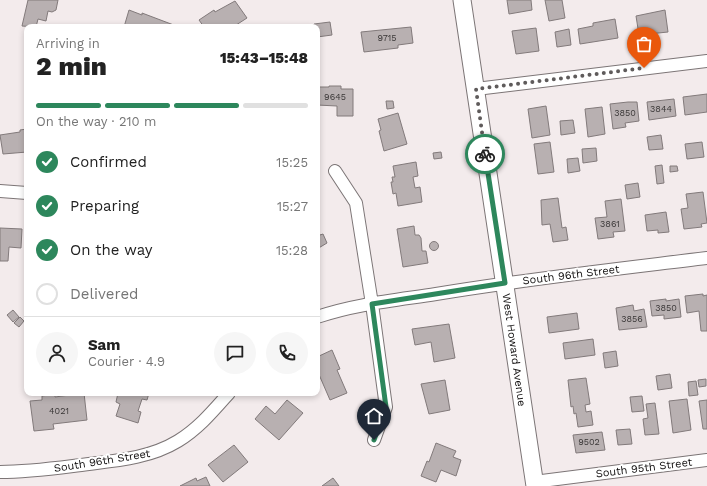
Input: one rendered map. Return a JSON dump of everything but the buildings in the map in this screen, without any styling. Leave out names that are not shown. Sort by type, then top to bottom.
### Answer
[{"type":"street","name":"West Howard Avenue","points":[[462,0],[534,484]]},
{"type":"street","points":[[476,89],[707,61]]},
{"type":"street","points":[[335,172],[356,203],[372,304],[386,407],[374,440]]},
{"type":"street","points":[[0,190],[24,193]]},
{"type":"street","name":"South 96th Street","points":[[320,316],[372,304],[505,283],[707,258]]},
{"type":"street","name":"South 96th Street","points":[[0,472],[28,471],[139,457],[154,453],[168,447],[194,430],[207,419],[222,396]]},
{"type":"street","name":"South 95th Street","points":[[534,484],[707,460]]},
{"type":"way so far","points":[[485,154],[476,89],[644,68]]},
{"type":"route","points":[[374,440],[386,407],[372,304],[505,283],[485,154]]}]
